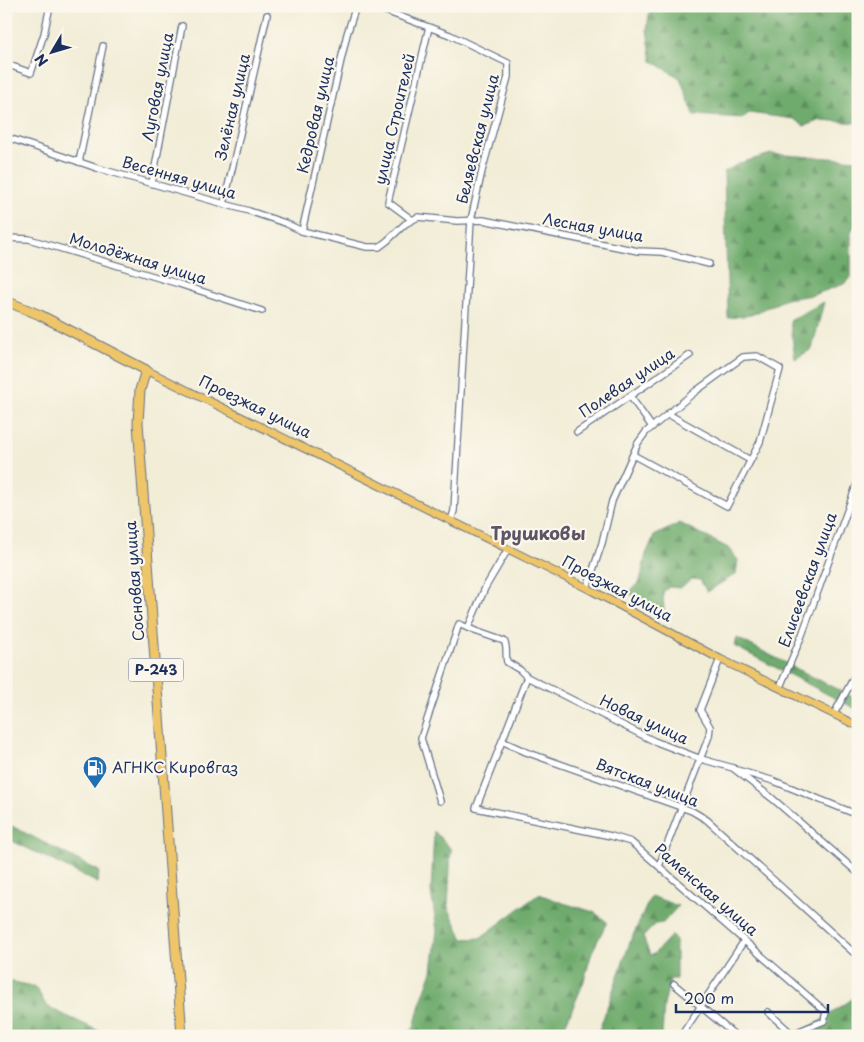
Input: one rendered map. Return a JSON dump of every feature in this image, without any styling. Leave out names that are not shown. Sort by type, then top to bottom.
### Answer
[{"type":"highway","points":[[6,301],[40,315],[146,370]]},
{"type":"highway","name":"Сосновая улица","points":[[146,370],[140,392],[138,423],[182,1036]]},
{"type":"main road","name":"Проезжая улица","points":[[146,370],[451,520],[587,588],[720,659],[858,726]]},
{"type":"street","points":[[6,64],[31,73],[44,34],[50,6]]},
{"type":"street","name":"Кедровая улица","points":[[302,230],[347,34],[356,6]]},
{"type":"street","name":"Беляевская улица","points":[[372,6],[450,35],[508,63],[508,77],[482,171],[471,222],[455,504],[451,520]]},
{"type":"street","name":"Зелёная улица","points":[[224,204],[267,15]]},
{"type":"street","name":"Луговая улица","points":[[152,183],[182,26]]},
{"type":"street","name":"улица Строителей","points":[[411,219],[388,202],[429,27]]},
{"type":"street","points":[[78,162],[103,46]]},
{"type":"street","name":"Весенняя улица","points":[[6,138],[78,162],[224,204],[302,230],[367,247],[379,246],[411,219]]},
{"type":"street","name":"Лесная улица","points":[[411,219],[425,216],[471,222],[483,220],[638,251],[662,252],[709,264]]},
{"type":"street","name":"Молодёжная улица","points":[[6,238],[28,239],[262,311]]},
{"type":"street","name":"Полевая улица","points":[[577,432],[690,355]]},
{"type":"street","points":[[587,588],[604,536],[612,501],[633,455],[646,432],[696,391],[742,357],[757,356],[780,369],[760,442],[727,506],[633,455]]},
{"type":"street","points":[[630,396],[652,427]]},
{"type":"street","points":[[668,414],[750,460]]},
{"type":"street","name":"Елисеевская улица","points":[[780,687],[802,636],[858,481]]},
{"type":"street","points":[[440,801],[421,738],[459,624],[468,628],[485,588],[508,549]]},
{"type":"street","name":"Новая улица","points":[[468,628],[504,641],[506,644],[507,662],[527,677],[654,741],[701,759],[733,768],[773,799],[858,873]]},
{"type":"street","points":[[659,866],[711,731],[700,710],[720,659]]},
{"type":"street","points":[[834,714],[858,670]]},
{"type":"street","points":[[502,741],[527,677]]},
{"type":"street","name":"Вятская улица","points":[[502,741],[526,752],[681,807],[707,820],[858,955]]},
{"type":"street","name":"Раменская улица","points":[[502,741],[476,808],[611,836],[631,842],[826,1012],[824,1021],[792,1034],[768,1012]]},
{"type":"street","points":[[733,768],[774,781],[858,815]]},
{"type":"street","points":[[681,1036],[744,941]]},
{"type":"street","points":[[674,984],[736,1036]]},
{"type":"green space","points":[[650,6],[858,6],[858,123],[821,120],[804,126],[794,119],[749,113],[743,118],[694,115],[680,78],[652,61],[647,30]]},
{"type":"green space","points":[[771,154],[858,160],[858,218],[851,232],[851,277],[844,284],[813,295],[786,299],[751,315],[728,318],[724,172],[740,163]]},
{"type":"green space","points":[[824,302],[812,349],[795,359],[790,320]]},
{"type":"green space","points":[[680,523],[728,548],[738,560],[736,574],[707,592],[700,580],[692,579],[680,588],[669,587],[663,592],[664,611],[628,593],[640,581],[646,554],[654,536]]},
{"type":"green space","points":[[737,638],[858,700],[858,710],[734,646]]},
{"type":"green space","points":[[6,823],[99,871],[98,883],[6,838]]},
{"type":"green space","points":[[434,831],[451,849],[448,907],[463,939],[480,938],[539,894],[594,912],[607,922],[592,952],[583,984],[564,1028],[555,1036],[405,1036],[414,1028],[420,1004],[432,971],[437,930],[431,892]]},
{"type":"green space","points":[[651,896],[678,906],[663,923],[655,924],[643,937],[650,955],[654,954],[672,935],[676,941],[676,979],[670,979],[664,1005],[662,1036],[597,1036],[630,942]]},
{"type":"green space","points":[[10,981],[36,987],[44,1002],[50,1008],[105,1034],[105,1036],[6,1036],[6,984]]},
{"type":"green space","points":[[858,995],[858,1036],[794,1036],[820,1021]]},
{"type":"place","name":"АГНКС Кировгаз","points":[[95,789]]},
{"type":"district","name":"Трушковы","points":[[538,534]]}]
